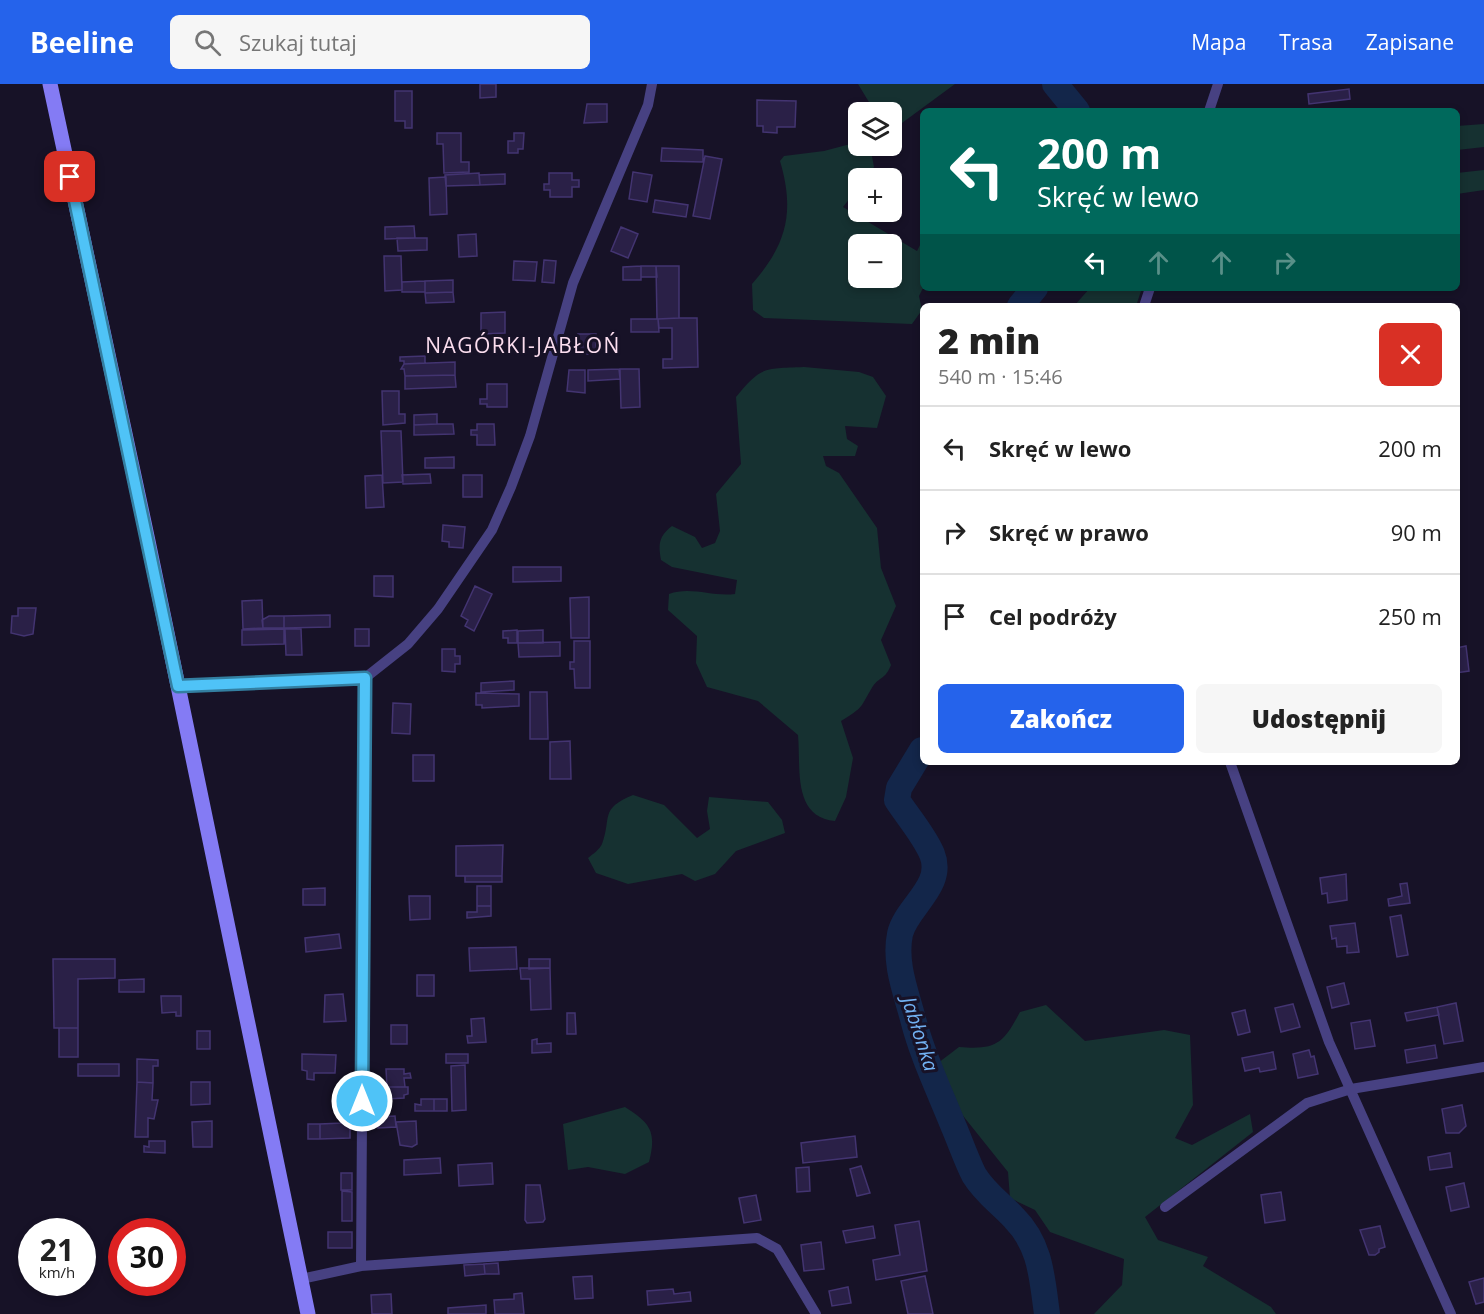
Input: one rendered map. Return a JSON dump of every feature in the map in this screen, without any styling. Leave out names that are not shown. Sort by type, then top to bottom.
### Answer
[{"type":"main road","points":[[50,84],[308,1314]]},
{"type":"street","points":[[178,686],[365,678],[416,636],[469,566],[492,530],[511,487],[530,436],[573,283],[648,105],[652,84]]},
{"type":"street","points":[[1210,108],[1218,84]]},
{"type":"street","points":[[361,1266],[365,678]]},
{"type":"street","points":[[1231,765],[1312,997],[1451,1314]]},
{"type":"street","points":[[1165,1207],[1307,1103],[1351,1089],[1484,1066]]},
{"type":"street","points":[[301,1280],[361,1266],[757,1238],[777,1249],[816,1314]]},
{"type":"green space","points":[[858,84],[955,84],[902,123],[902,102],[869,102]]},
{"type":"green space","points":[[1484,124],[1484,147],[1460,150],[1460,126]]},
{"type":"green space","points":[[848,145],[848,156],[872,156],[873,168],[848,168],[848,201],[843,207],[848,210],[848,222],[868,222],[888,234],[848,234],[848,288],[902,288],[902,242],[917,251],[920,245],[920,313],[912,324],[764,318],[753,310],[752,284],[773,255],[785,227],[787,196],[780,161],[784,156],[824,151]]},
{"type":"green space","points":[[1484,170],[1484,190],[1460,194],[1460,173]]},
{"type":"green space","points":[[1087,291],[1141,291],[1137,303],[1077,303]]},
{"type":"green space","points":[[804,367],[859,372],[873,377],[886,396],[877,428],[845,426],[847,439],[858,446],[855,456],[823,456],[826,466],[839,473],[877,528],[881,568],[896,606],[881,640],[891,665],[889,670],[873,686],[861,706],[841,721],[853,758],[846,797],[835,821],[821,818],[805,801],[801,789],[798,735],[758,701],[707,687],[696,663],[697,636],[668,610],[669,594],[693,591],[735,594],[737,580],[672,567],[661,560],[660,549],[660,541],[664,533],[672,526],[695,537],[702,548],[715,543],[720,531],[716,494],[741,464],[736,397],[752,379],[765,371]]},
{"type":"green space","points":[[633,795],[664,805],[697,838],[710,829],[707,811],[709,797],[768,802],[782,820],[785,833],[736,851],[715,874],[695,881],[682,874],[628,884],[596,873],[588,858],[602,844],[611,810],[622,800]]},
{"type":"green space","points":[[1046,1005],[1085,1041],[1164,1030],[1190,1035],[1193,1105],[1175,1138],[1192,1145],[1250,1114],[1253,1132],[1145,1217],[1158,1240],[1208,1257],[1203,1266],[1271,1307],[1276,1314],[1094,1314],[1122,1285],[1124,1259],[1050,1232],[1035,1210],[1010,1198],[1008,1172],[956,1107],[938,1063],[959,1047],[982,1047],[997,1043],[1003,1038],[1020,1012]]},
{"type":"green space","points":[[625,1107],[646,1123],[652,1135],[649,1162],[625,1174],[588,1167],[568,1170],[563,1124]]},
{"type":"building","points":[[480,84],[496,84],[496,97],[480,98]]},
{"type":"building","points":[[1349,89],[1350,99],[1309,104],[1308,94]]},
{"type":"building","points":[[395,91],[412,91],[412,128],[405,128],[405,121],[395,121]]},
{"type":"building","points":[[757,100],[796,101],[795,127],[777,127],[777,133],[763,132],[763,126],[757,126]]},
{"type":"building","points":[[587,104],[607,104],[607,122],[584,123]]},
{"type":"building","points":[[437,133],[461,133],[461,162],[469,162],[469,172],[444,173],[443,144],[437,144]]},
{"type":"building","points":[[514,133],[524,133],[523,149],[518,149],[518,153],[508,153],[508,141],[514,141]]},
{"type":"building","points":[[662,148],[703,150],[703,162],[661,161]]},
{"type":"building","points":[[705,156],[722,159],[710,219],[693,216]]},
{"type":"building","points":[[633,172],[652,175],[647,202],[629,199]]},
{"type":"building","points":[[479,173],[480,185],[446,186],[445,175]]},
{"type":"building","points":[[549,173],[572,173],[572,180],[579,180],[579,187],[572,187],[572,197],[550,197],[550,190],[544,190],[544,184],[549,184]]},
{"type":"building","points":[[505,174],[505,184],[480,185],[479,175]]},
{"type":"building","points":[[446,177],[447,214],[430,215],[429,178]]},
{"type":"building","points":[[655,200],[688,205],[686,217],[653,212]]},
{"type":"building","points":[[414,226],[415,238],[385,239],[385,227]]},
{"type":"building","points":[[621,227],[638,234],[628,258],[611,251]]},
{"type":"building","points":[[476,234],[477,256],[459,257],[458,235]]},
{"type":"building","points":[[397,238],[427,238],[427,250],[398,251]]},
{"type":"building","points":[[384,256],[401,256],[402,290],[385,291]]},
{"type":"building","points":[[544,260],[556,261],[554,283],[542,282]]},
{"type":"building","points":[[514,261],[537,262],[535,281],[513,280]]},
{"type":"building","points":[[641,266],[641,280],[623,280],[623,267]]},
{"type":"building","points":[[641,266],[656,266],[657,277],[641,277]]},
{"type":"building","points":[[656,266],[679,266],[679,318],[657,319]]},
{"type":"building","points":[[453,280],[453,292],[425,293],[425,281]]},
{"type":"building","points":[[425,281],[425,292],[402,292],[402,282]]},
{"type":"building","points":[[453,292],[454,302],[426,303],[425,293]]},
{"type":"building","points":[[505,312],[505,333],[481,334],[481,313]]},
{"type":"building","points":[[697,318],[698,367],[663,368],[663,359],[672,359],[672,328],[659,328],[658,319]]},
{"type":"building","points":[[631,319],[658,319],[659,332],[631,332]]},
{"type":"building","points":[[578,334],[596,334],[596,354],[578,354]]},
{"type":"building","points":[[425,356],[425,363],[404,364],[404,361],[400,361],[400,357]]},
{"type":"building","points":[[455,362],[455,375],[405,376],[404,369],[401,369],[404,364]]},
{"type":"building","points":[[619,369],[620,379],[588,381],[588,370]]},
{"type":"building","points":[[620,369],[639,369],[640,407],[621,408]]},
{"type":"building","points":[[569,370],[585,370],[585,393],[567,391]]},
{"type":"building","points":[[455,375],[456,387],[405,389],[405,376]]},
{"type":"building","points":[[487,384],[507,384],[507,407],[487,407],[487,404],[480,404],[480,399],[487,399]]},
{"type":"building","points":[[382,391],[399,391],[399,414],[405,414],[405,423],[383,425]]},
{"type":"building","points":[[437,414],[437,424],[414,425],[414,415]]},
{"type":"building","points":[[453,424],[454,434],[414,435],[414,425]]},
{"type":"building","points":[[477,424],[494,424],[495,445],[477,445],[477,435],[471,435],[471,430],[477,430]]},
{"type":"building","points":[[381,431],[401,431],[403,482],[383,483]]},
{"type":"building","points":[[454,457],[454,468],[425,468],[425,458]]},
{"type":"building","points":[[430,474],[431,483],[403,484],[402,475]]},
{"type":"building","points":[[382,475],[384,507],[366,508],[365,476]]},
{"type":"building","points":[[463,475],[482,475],[482,497],[463,497]]},
{"type":"building","points":[[443,525],[465,527],[463,548],[449,547],[449,542],[442,541]]},
{"type":"building","points":[[513,567],[561,567],[561,581],[513,582]]},
{"type":"building","points":[[374,576],[393,576],[393,597],[374,596]]},
{"type":"building","points":[[475,586],[492,594],[474,631],[465,626],[468,620],[461,616]]},
{"type":"building","points":[[589,597],[589,638],[571,638],[570,598]]},
{"type":"building","points":[[262,600],[263,628],[243,629],[242,601]]},
{"type":"building","points":[[18,608],[36,608],[33,634],[24,636],[11,633],[12,616],[18,616]]},
{"type":"building","points":[[330,615],[330,627],[284,628],[284,616]]},
{"type":"building","points":[[269,616],[284,616],[284,628],[263,628],[262,620]]},
{"type":"building","points":[[284,629],[284,644],[242,645],[242,630]]},
{"type":"building","points":[[285,629],[301,629],[302,655],[286,655]]},
{"type":"building","points":[[355,629],[369,629],[369,646],[355,646]]},
{"type":"building","points":[[517,630],[517,643],[508,643],[508,638],[503,638],[503,631]]},
{"type":"building","points":[[543,630],[543,643],[518,643],[518,631]]},
{"type":"building","points":[[574,641],[590,641],[590,688],[575,688],[574,669],[570,669],[570,662],[574,662]]},
{"type":"building","points":[[560,642],[560,656],[519,657],[518,643]]},
{"type":"building","points":[[1466,646],[1469,671],[1460,672],[1460,647]]},
{"type":"building","points":[[442,649],[455,649],[455,656],[460,656],[460,664],[455,664],[455,672],[442,671]]},
{"type":"building","points":[[514,681],[514,690],[481,692],[481,683]]},
{"type":"building","points":[[530,692],[547,692],[548,739],[530,739]]},
{"type":"building","points":[[476,693],[519,694],[519,706],[482,708],[482,705],[476,705]]},
{"type":"building","points":[[393,703],[411,704],[410,734],[392,733]]},
{"type":"building","points":[[570,741],[571,779],[550,779],[550,742]]},
{"type":"building","points":[[413,755],[434,755],[434,781],[413,781]]},
{"type":"building","points":[[503,845],[502,876],[456,876],[456,846]]},
{"type":"building","points":[[1346,874],[1347,900],[1328,903],[1327,893],[1322,894],[1320,878]]},
{"type":"building","points":[[465,876],[502,876],[502,882],[465,882]]},
{"type":"building","points":[[1407,883],[1410,903],[1389,906],[1388,899],[1402,896],[1400,884]]},
{"type":"building","points":[[477,886],[491,886],[491,906],[477,906]]},
{"type":"building","points":[[325,888],[325,905],[303,905],[303,889]]},
{"type":"building","points":[[409,896],[430,896],[430,919],[410,920]]},
{"type":"building","points":[[477,906],[491,906],[491,916],[467,918],[467,912],[477,912]]},
{"type":"building","points":[[1401,915],[1408,955],[1397,957],[1390,917]]},
{"type":"building","points":[[1355,923],[1359,952],[1347,953],[1347,946],[1337,947],[1336,938],[1332,939],[1330,926]]},
{"type":"building","points":[[339,934],[341,948],[306,952],[305,938]]},
{"type":"building","points":[[516,947],[517,969],[470,971],[469,948]]},
{"type":"building","points":[[53,959],[115,959],[115,978],[78,979],[78,1028],[54,1028]]},
{"type":"building","points":[[529,959],[550,959],[550,968],[529,969]]},
{"type":"building","points":[[520,968],[550,968],[551,1009],[531,1010],[530,979],[521,979]]},
{"type":"building","points":[[417,975],[434,975],[434,996],[417,996]]},
{"type":"building","points":[[144,979],[144,992],[119,992],[119,980]]},
{"type":"building","points":[[1344,983],[1349,1004],[1332,1008],[1327,987]]},
{"type":"building","points":[[343,994],[346,1021],[324,1022],[325,995]]},
{"type":"building","points":[[161,996],[181,996],[181,1016],[176,1016],[176,1012],[162,1013]]},
{"type":"building","points":[[1456,1003],[1463,1041],[1444,1044],[1437,1007]]},
{"type":"building","points":[[1293,1004],[1300,1027],[1281,1032],[1275,1008]]},
{"type":"building","points":[[1437,1007],[1439,1015],[1407,1021],[1405,1013]]},
{"type":"building","points":[[1245,1010],[1250,1032],[1238,1035],[1232,1013]]},
{"type":"building","points":[[567,1013],[575,1013],[576,1034],[567,1034]]},
{"type":"building","points":[[484,1018],[486,1042],[468,1043],[467,1036],[472,1036],[471,1019]]},
{"type":"building","points":[[1370,1020],[1375,1046],[1355,1049],[1351,1023]]},
{"type":"building","points":[[391,1025],[407,1025],[407,1044],[391,1044]]},
{"type":"building","points":[[59,1028],[78,1028],[78,1057],[59,1057]]},
{"type":"building","points":[[197,1031],[210,1031],[210,1049],[197,1049]]},
{"type":"building","points":[[537,1039],[537,1044],[551,1043],[551,1052],[532,1053],[532,1040]]},
{"type":"building","points":[[1435,1045],[1437,1058],[1407,1063],[1405,1050]]},
{"type":"building","points":[[1309,1050],[1311,1057],[1314,1056],[1318,1074],[1298,1078],[1293,1054]]},
{"type":"building","points":[[1273,1052],[1276,1069],[1260,1072],[1259,1068],[1245,1071],[1242,1058]]},
{"type":"building","points":[[302,1054],[336,1055],[335,1073],[314,1073],[314,1080],[307,1079],[307,1071],[302,1070]]},
{"type":"building","points":[[446,1054],[468,1054],[468,1063],[446,1063]]},
{"type":"building","points":[[137,1059],[158,1060],[158,1066],[153,1066],[153,1083],[137,1082]]},
{"type":"building","points":[[78,1064],[119,1064],[119,1076],[78,1076]]},
{"type":"building","points":[[465,1065],[466,1110],[452,1111],[451,1066]]},
{"type":"building","points":[[386,1069],[404,1069],[404,1074],[410,1073],[411,1078],[404,1078],[405,1087],[387,1087]]},
{"type":"building","points":[[137,1082],[153,1083],[152,1100],[158,1100],[154,1119],[148,1118],[148,1137],[135,1137]]},
{"type":"building","points":[[191,1082],[210,1082],[210,1104],[191,1105]]},
{"type":"building","points":[[343,1087],[351,1087],[352,1123],[343,1123]]},
{"type":"building","points":[[387,1087],[408,1087],[408,1094],[404,1095],[404,1098],[387,1099]]},
{"type":"building","points":[[421,1099],[434,1099],[434,1111],[415,1111],[415,1104],[421,1105]]},
{"type":"building","points":[[434,1099],[447,1099],[447,1111],[434,1111]]},
{"type":"building","points":[[1462,1105],[1466,1126],[1459,1133],[1446,1133],[1442,1109]]},
{"type":"building","points":[[395,1116],[396,1127],[378,1128],[377,1117]]},
{"type":"building","points":[[212,1121],[212,1147],[193,1147],[192,1122]]},
{"type":"building","points":[[416,1121],[417,1144],[412,1147],[400,1145],[396,1122]]},
{"type":"building","points":[[350,1123],[350,1138],[320,1139],[320,1124]]},
{"type":"building","points":[[308,1124],[320,1124],[320,1139],[308,1139]]},
{"type":"building","points":[[855,1136],[857,1157],[803,1163],[801,1143]]},
{"type":"building","points":[[149,1141],[165,1141],[165,1153],[144,1152],[144,1146],[149,1147]]},
{"type":"building","points":[[1450,1153],[1452,1167],[1430,1170],[1428,1157]]},
{"type":"building","points":[[440,1158],[441,1173],[404,1175],[404,1160]]},
{"type":"building","points":[[492,1163],[493,1184],[459,1186],[458,1165]]},
{"type":"building","points":[[861,1166],[870,1193],[857,1196],[850,1169]]},
{"type":"building","points":[[809,1167],[810,1191],[797,1192],[796,1168]]},
{"type":"building","points":[[341,1173],[352,1173],[352,1190],[341,1190]]},
{"type":"building","points":[[1464,1183],[1469,1207],[1451,1211],[1446,1187]]},
{"type":"building","points":[[526,1185],[540,1185],[545,1219],[543,1222],[527,1223],[525,1220]]},
{"type":"building","points":[[342,1191],[352,1192],[352,1221],[342,1221]]},
{"type":"building","points":[[1281,1192],[1285,1220],[1265,1223],[1261,1195]]},
{"type":"building","points":[[756,1195],[761,1220],[744,1223],[739,1198]]},
{"type":"building","points":[[919,1221],[927,1271],[876,1280],[873,1260],[900,1255],[895,1225]]},
{"type":"building","points":[[873,1226],[875,1238],[846,1243],[843,1231]]},
{"type":"building","points":[[1380,1226],[1385,1247],[1379,1249],[1375,1255],[1369,1255],[1360,1230]]},
{"type":"building","points":[[328,1232],[352,1232],[352,1248],[328,1248]]},
{"type":"building","points":[[821,1242],[824,1269],[804,1271],[801,1245]]},
{"type":"building","points":[[498,1263],[499,1274],[485,1274],[484,1264]]},
{"type":"building","points":[[484,1264],[485,1274],[465,1276],[464,1265]]},
{"type":"building","points":[[592,1276],[593,1298],[575,1299],[573,1277]]},
{"type":"building","points":[[925,1276],[933,1314],[908,1314],[901,1281]]},
{"type":"building","points":[[1484,1278],[1484,1302],[1476,1304],[1469,1282]]},
{"type":"building","points":[[848,1287],[851,1303],[832,1306],[829,1291]]},
{"type":"building","points":[[673,1289],[674,1294],[690,1292],[691,1301],[648,1305],[647,1291]]},
{"type":"building","points":[[522,1293],[524,1314],[495,1314],[494,1300],[514,1299],[514,1294]]},
{"type":"building","points":[[391,1294],[392,1314],[372,1314],[371,1295]]},
{"type":"building","points":[[486,1305],[486,1314],[448,1314],[448,1308]]},
{"type":"waterway","name":"Jabłonka","points":[[1055,84],[1075,108]]},
{"type":"waterway","name":"Jabłonka","points":[[1022,303],[1032,291]]},
{"type":"waterway","name":"Jabłonka","points":[[920,753],[899,788],[897,800],[925,840],[935,866],[929,886],[909,915],[900,934],[899,956],[902,977],[926,1059],[974,1175],[988,1193],[1023,1228],[1030,1239],[1039,1263],[1047,1314]]},
{"type":"district","name":"NAGÓRKI-JABŁOŃ","points":[[523,346]]},
{"type":"route","points":[[70,177],[178,686],[365,678],[362,1101]]}]
